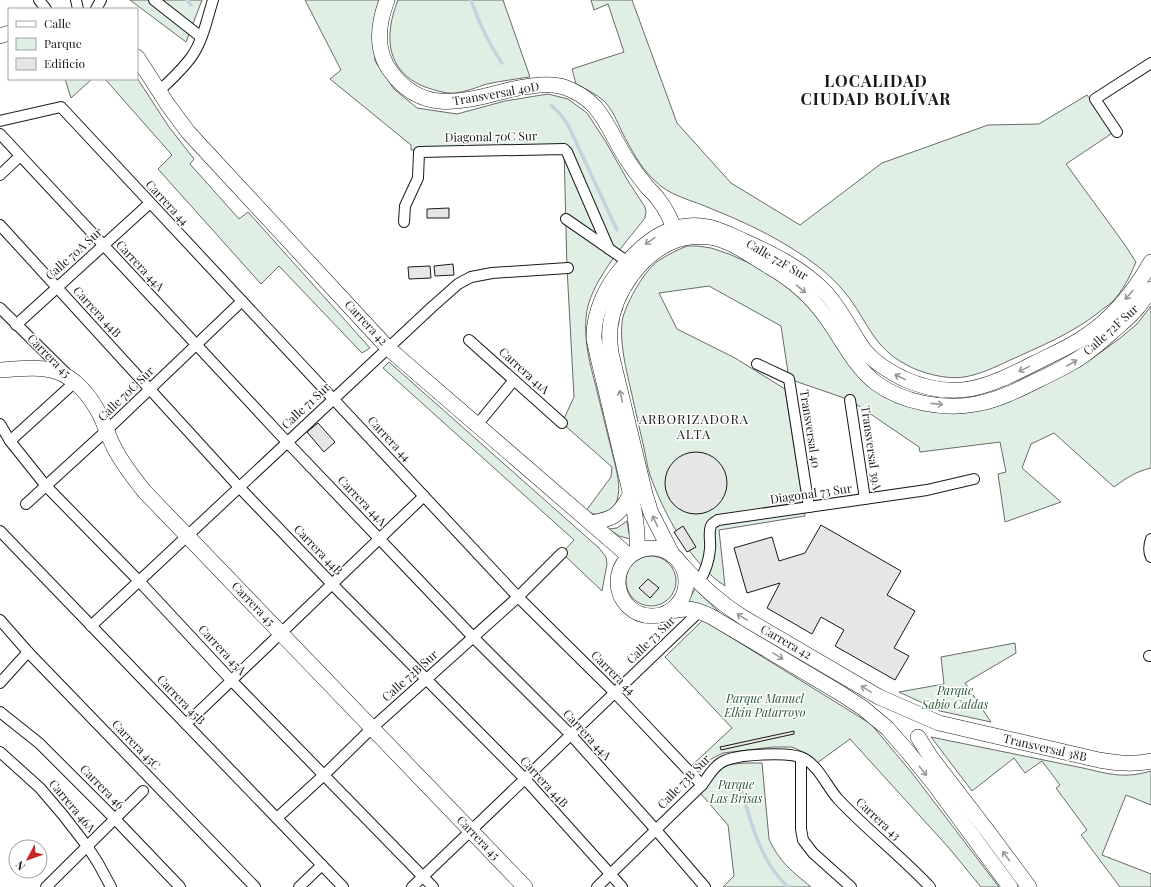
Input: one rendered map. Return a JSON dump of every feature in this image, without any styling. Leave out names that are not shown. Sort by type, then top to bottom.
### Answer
[{"type":"street","points":[[39,0],[45,8]]},
{"type":"street","points":[[154,0],[201,37]]},
{"type":"street","points":[[159,91],[192,56],[201,37],[212,0]]},
{"type":"street","name":"Transversal 40D","points":[[387,0],[383,10],[380,28],[380,45],[385,64],[397,80],[407,89],[426,99],[444,102],[464,101],[534,85],[555,85],[574,91],[587,100],[605,121],[636,174],[664,206],[676,234]]},
{"type":"street","name":"Carrera 42","points":[[138,59],[177,118],[188,132],[388,348],[591,523],[633,553]]},
{"type":"street","points":[[1117,132],[1095,99],[1151,63]]},
{"type":"street","name":"Carrera 44","points":[[0,121],[61,107],[518,597],[615,693],[702,785]]},
{"type":"street","name":"Carrera 44A","points":[[0,134],[287,442],[473,637],[571,735],[705,887]]},
{"type":"street","name":"Diagonal 70C Sur","points":[[404,222],[405,206],[418,178],[419,152],[564,149],[567,152],[609,249]]},
{"type":"street","points":[[0,175],[20,156]]},
{"type":"street","name":"Calle 70A Sur","points":[[16,324],[150,203]]},
{"type":"street","points":[[566,219],[628,262]]},
{"type":"street","name":"Carrera 44B","points":[[0,225],[239,487],[332,584],[525,779],[622,887]]},
{"type":"street","name":"Calle 72F Sur","points":[[633,553],[638,534],[594,338],[596,322],[604,296],[618,272],[645,244],[658,236],[676,234],[698,226],[709,227],[723,231],[758,247],[795,268],[815,282],[834,302],[863,347],[874,360],[888,370],[914,383],[941,390],[968,390],[1002,380],[1083,338],[1097,327],[1131,294],[1151,262]]},
{"type":"street","name":"Calle 72F Sur","points":[[676,234],[720,239],[784,275],[811,298],[865,372],[876,382],[900,396],[932,404],[950,406],[977,404],[1004,396],[1070,364],[1095,347],[1125,320],[1138,307],[1151,289]]},
{"type":"street","name":"Calle 72F Sur","points":[[676,234],[664,246],[653,252],[632,276],[616,302],[609,330],[611,353],[645,494],[651,513],[677,560]]},
{"type":"street","name":"Calle 71 Sur","points":[[91,626],[450,290],[471,277],[492,273],[568,268]]},
{"type":"street","name":"Calle 70C Sur","points":[[26,504],[106,432],[242,301]]},
{"type":"street","name":"Carrera 45","points":[[0,308],[75,382],[93,403],[106,432],[125,466],[144,491],[525,887]]},
{"type":"street","name":"Carrera 41A","points":[[468,340],[562,423]]},
{"type":"street","name":"Transversal 40","points":[[757,364],[789,379],[809,508]]},
{"type":"street","points":[[0,370],[33,369],[53,371],[64,374],[75,382],[10,441]]},
{"type":"street","points":[[477,425],[514,380]]},
{"type":"street","name":"Transversal 39A","points":[[850,400],[865,499]]},
{"type":"street","name":"Carrera 45A","points":[[0,424],[10,441],[46,486],[433,887]]},
{"type":"street","name":"Diagonal 73 Sur","points":[[699,582],[708,563],[711,526],[718,520],[927,490],[974,479]]},
{"type":"street","points":[[591,523],[611,518],[618,512],[630,495]]},
{"type":"street","points":[[186,724],[424,496]]},
{"type":"street","name":"Carrera 45B","points":[[0,531],[343,887]]},
{"type":"street","points":[[1151,539],[1149,545],[1151,558]]},
{"type":"street","points":[[645,548],[655,548],[665,550],[677,560],[684,571],[686,581],[685,590],[676,606],[668,612],[658,616],[648,616],[637,613],[628,607],[618,588],[618,578],[621,568],[633,553],[645,548]]},
{"type":"street","name":"Calle 72B Sur","points":[[277,818],[372,728],[518,597],[562,553]]},
{"type":"street","name":"Carrera 42","points":[[677,560],[699,582],[728,607],[744,618],[879,697],[907,710]]},
{"type":"street","name":"Carrera 42","points":[[668,612],[687,608],[700,611],[723,623],[840,693],[863,708],[887,728]]},
{"type":"street","name":"Calle 73 Sur","points":[[412,887],[700,611]]},
{"type":"street","name":"Carrera 45C","points":[[0,620],[28,652],[255,887]]},
{"type":"street","points":[[0,683],[4,671],[28,652]]},
{"type":"street","points":[[1010,887],[934,784],[887,728],[885,723],[886,714],[894,708],[907,710],[920,722],[920,735],[930,756],[1029,887]]},
{"type":"street","name":"Transversal 38B","points":[[907,710],[939,724],[1099,760],[1123,764],[1151,761]]},
{"type":"street","name":"Carrera 46","points":[[0,712],[39,743],[180,887]]},
{"type":"street","points":[[898,740],[903,742],[914,741],[932,726],[939,724]]},
{"type":"street","name":"Carrera 46A","points":[[0,752],[40,788],[88,846],[111,887]]},
{"type":"street","name":"Calle 73B Sur","points":[[597,887],[702,785],[715,767],[729,759],[789,754],[805,759],[813,766]]},
{"type":"street","points":[[801,758],[801,829],[803,840],[813,853],[851,887]]},
{"type":"street","name":"Carrera 43","points":[[813,766],[839,800],[930,887]]},
{"type":"street","points":[[46,887],[143,791]]},
{"type":"street","points":[[299,887],[322,865]]},
{"type":"green space","points":[[130,0],[202,0],[186,42]]},
{"type":"green space","points":[[305,0],[379,0],[374,25],[375,61],[394,89],[417,108],[457,114],[505,101],[548,94],[568,99],[587,113],[645,207],[645,218],[608,265],[593,292],[588,305],[586,318],[588,353],[619,485],[616,504],[607,512],[603,514],[593,514],[586,511],[611,477],[612,467],[562,423],[574,397],[567,268],[564,149],[411,150],[411,145],[330,79],[341,70]]},
{"type":"green space","points":[[398,0],[503,0],[530,77],[487,84],[463,92],[455,93],[440,92],[425,87],[412,80],[402,72],[395,62],[391,51],[391,26]]},
{"type":"green space","points":[[591,0],[632,0],[677,123],[731,183],[800,225],[882,163],[988,125],[1039,124],[1087,95],[1114,132],[1066,164],[1136,262],[1129,278],[1120,293],[1112,302],[1088,321],[1054,340],[992,368],[964,377],[950,378],[926,373],[911,367],[886,351],[873,335],[845,292],[833,279],[813,263],[789,246],[757,229],[674,194],[660,185],[649,175],[632,151],[607,104],[601,98],[576,84],[572,69],[624,52],[608,4],[594,10]]},
{"type":"green space","points":[[65,80],[91,80],[71,98]]},
{"type":"green space","points":[[106,80],[138,80],[169,127],[194,159],[190,164],[239,219],[248,212],[370,348],[362,353],[279,266],[261,284],[158,169],[172,155]]},
{"type":"green space","points":[[687,246],[711,248],[729,254],[784,281],[889,389],[979,407],[1080,367],[1137,324],[1151,306],[1151,468],[1132,475],[1114,487],[1054,433],[1031,444],[1022,468],[1061,502],[1005,522],[998,474],[1006,472],[1000,442],[920,452],[919,447],[850,400],[789,379],[781,326],[709,286],[659,293],[677,329],[735,358],[785,389],[805,516],[719,530],[725,586],[700,564],[690,551],[671,521],[656,490],[648,468],[622,346],[623,317],[633,294],[642,279],[658,261]]},
{"type":"green space","points":[[389,362],[599,548],[606,557],[607,564],[602,591],[562,553],[574,540],[383,368]]},
{"type":"green space","points":[[627,521],[630,539],[619,536],[609,529],[617,528]]},
{"type":"green space","points":[[651,556],[661,558],[669,563],[674,571],[676,581],[674,591],[669,599],[661,604],[651,606],[641,604],[633,599],[628,591],[626,581],[628,571],[633,563],[641,558]]},
{"type":"green space","points":[[695,589],[719,612],[688,601]]},
{"type":"green space","name":"Parque Manuel Elkin Patarroyo","points":[[703,620],[871,724],[912,773],[999,887],[981,887],[949,848],[850,739],[817,763],[805,753],[792,747],[773,747],[723,753],[704,764],[693,773],[689,768],[732,728],[665,657]]},
{"type":"green space","name":"Parque Sabio Caldas","points":[[1015,643],[1016,653],[965,683],[991,722],[940,711],[899,692],[944,684],[941,657]]},
{"type":"green space","points":[[931,737],[1109,774],[1133,775],[1151,771],[1151,805],[1126,795],[1102,855],[1151,874],[1151,887],[1120,887],[1081,835],[1087,830],[1056,788],[1060,785],[1042,761],[1025,773],[1014,758],[972,791]]},
{"type":"green space","name":"Parque Las Brisas","points":[[762,763],[769,839],[782,861],[811,887],[723,887],[734,876],[728,825],[701,794],[713,775],[722,767],[739,764]]},
{"type":"building","points":[[449,208],[449,218],[427,218],[427,209]]},
{"type":"building","points":[[453,264],[454,275],[435,276],[434,266]]},
{"type":"building","points":[[430,266],[431,278],[409,279],[408,267]]},
{"type":"building","points":[[318,423],[335,442],[324,452],[307,432]]},
{"type":"building","points":[[696,452],[713,457],[718,461],[722,466],[727,483],[722,500],[718,505],[713,509],[696,514],[679,509],[674,505],[670,500],[665,483],[670,466],[674,461],[679,457]]},
{"type":"building","points":[[821,525],[901,571],[887,595],[915,611],[894,648],[909,656],[895,680],[835,646],[844,630],[821,617],[812,634],[767,608],[780,583],[747,593],[734,548],[772,537],[779,561],[805,553]]},
{"type":"building","points":[[683,526],[696,547],[687,552],[674,532]]},
{"type":"building","points":[[648,579],[659,588],[650,598],[639,588]]},
{"type":"building","points":[[794,731],[794,734],[721,750],[720,747]]},
{"type":"waterway","points":[[187,0],[191,5]]},
{"type":"waterway","points":[[471,0],[484,33],[502,63]]},
{"type":"waterway","points":[[551,105],[568,125],[617,230]]},
{"type":"waterway","points":[[739,784],[752,825],[763,852],[778,877],[788,887]]},
{"type":"district","name":"LOCALIDAD CIUDAD BOLÍVAR","points":[[876,90]]},
{"type":"district","name":"ARBORIZADORA ALTA","points":[[694,426]]}]
